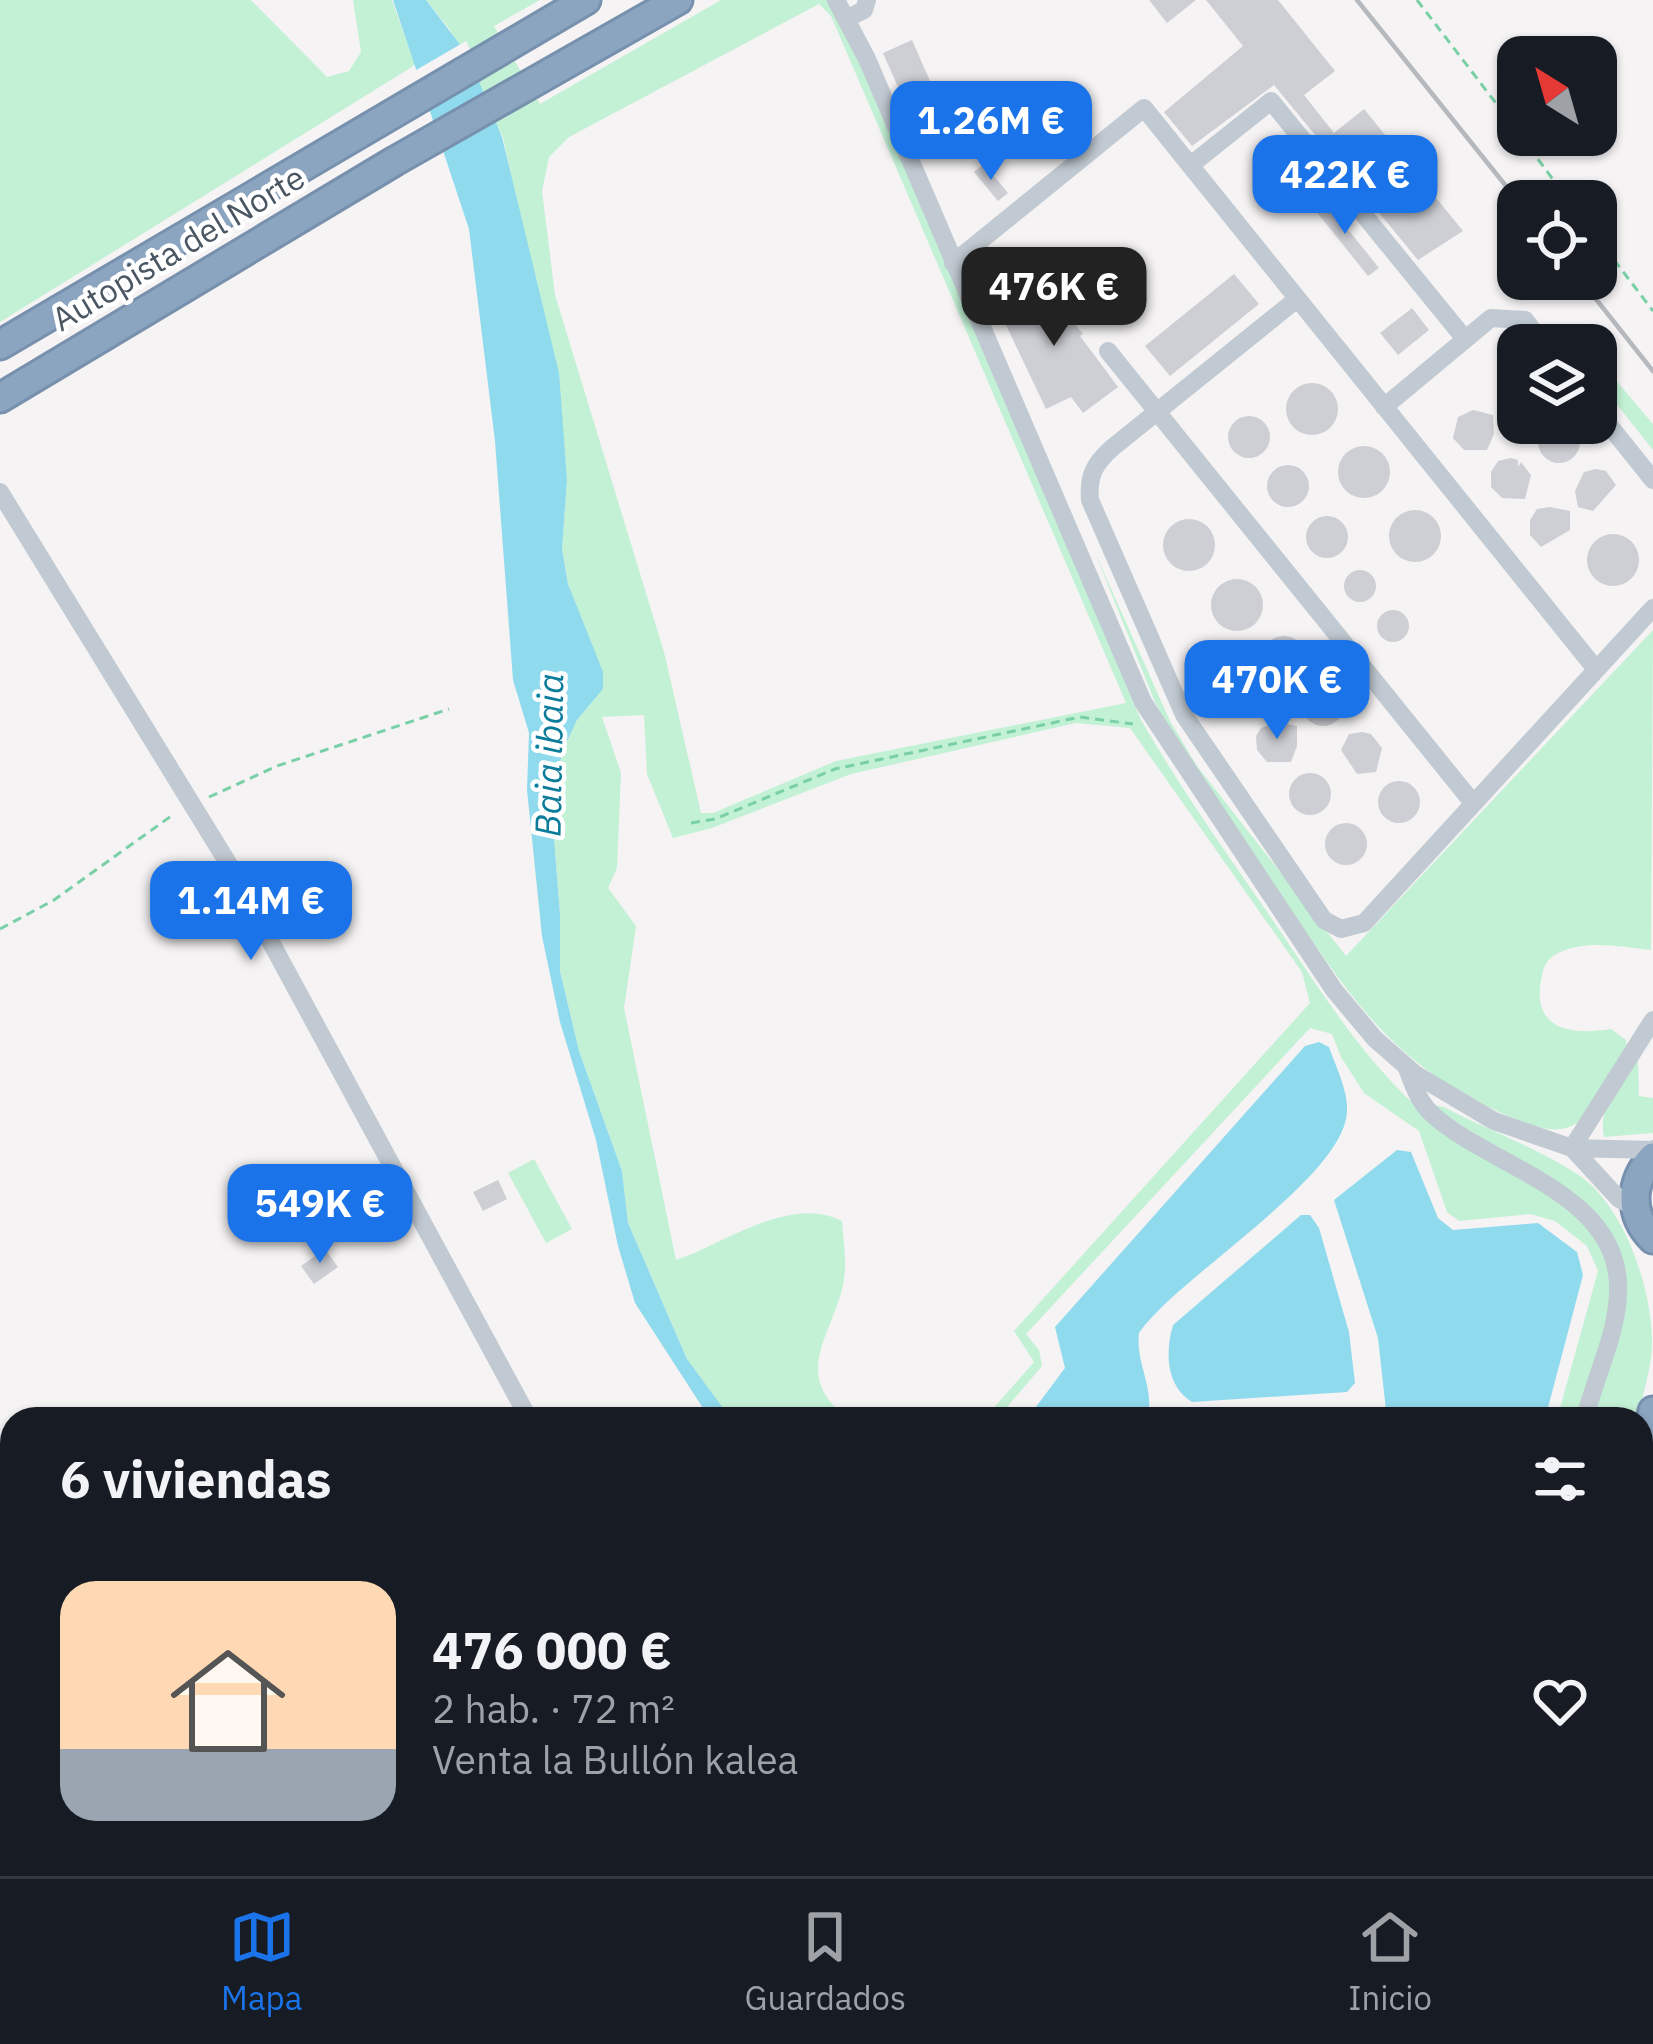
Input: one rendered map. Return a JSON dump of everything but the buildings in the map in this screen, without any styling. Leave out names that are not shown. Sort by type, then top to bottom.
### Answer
[{"type":"highway","name":"Autopista del Norte","points":[[0,345],[586,0]]},
{"type":"highway","name":"Autopista del Norte","points":[[0,398],[394,161],[678,0]]},
{"type":"highway","points":[[1653,1154],[1636,1185],[1653,1263]]},
{"type":"street","points":[[836,0],[1151,715],[1334,990],[1375,1039],[1406,1066],[1494,1121],[1572,1148],[1653,1154]]},
{"type":"street","points":[[846,19],[864,10],[867,0]]},
{"type":"street","points":[[1192,164],[1271,101],[1465,339]]},
{"type":"street","points":[[953,263],[1144,108],[1595,668]]},
{"type":"street","points":[[1297,299],[1100,459],[1090,474],[1090,500],[1184,715],[1313,908],[1341,928],[1364,923],[1653,608]]},
{"type":"street","points":[[1384,406],[1491,318],[1505,316],[1528,324]]},
{"type":"street","points":[[1108,351],[1472,803]]},
{"type":"street","points":[[1617,435],[1653,480]]},
{"type":"street","points":[[0,492],[228,863],[523,1407]]},
{"type":"street","points":[[1572,1148],[1653,1020]]},
{"type":"street","points":[[1406,1066],[1418,1097],[1433,1116],[1554,1190],[1590,1221],[1610,1248],[1618,1289],[1589,1407]]},
{"type":"street","points":[[1572,1148],[1642,1222]]},
{"type":"path","points":[[1417,0],[1497,105]]},
{"type":"path","points":[[1617,264],[1653,311]]},
{"type":"path","points":[[0,928],[54,900],[146,832],[193,806],[277,766],[449,709]]},
{"type":"path","points":[[692,823],[715,819],[835,769],[1080,717],[1134,724],[1151,715]]},
{"type":"green space","points":[[0,0],[251,0],[327,77],[349,71],[361,52],[353,0],[392,0],[415,65],[0,322]]},
{"type":"green space","points":[[426,0],[540,0],[494,26],[540,104],[721,0],[830,0],[874,91],[1156,746],[1326,999],[1386,1076],[1432,1120],[1561,1204],[1603,1245],[1614,1268],[1613,1299],[1584,1407],[1560,1407],[1598,1271],[1587,1246],[1555,1221],[1530,1214],[1459,1221],[1447,1212],[1419,1131],[1364,1093],[1332,1034],[1310,1028],[1026,1334],[1039,1350],[1042,1366],[1007,1407],[995,1407],[1034,1362],[1014,1331],[1310,1003],[1302,972],[1130,728],[1076,723],[851,774],[712,828],[673,838],[647,774],[644,715],[602,717],[621,773],[617,868],[608,888],[636,926],[624,1008],[676,1260],[780,1217],[822,1214],[842,1221],[844,1279],[818,1369],[821,1386],[836,1407],[721,1407],[687,1359],[628,1223],[622,1171],[579,1051],[560,971],[551,799],[563,750],[577,720],[603,689],[568,583],[562,549],[567,480],[503,137],[450,30]],"holes":[[[819,4],[831,16],[1126,703],[836,761],[713,813],[701,813],[664,652],[555,295],[542,191],[549,157],[569,137]]]},
{"type":"green space","points":[[1617,382],[1653,424],[1653,450],[1617,405]]},
{"type":"green space","points":[[1095,553],[1170,721],[1197,766],[1346,956],[1653,630],[1651,950],[1581,946],[1558,953],[1542,975],[1542,1007],[1556,1024],[1580,1031],[1611,1029],[1626,1040],[1627,1053],[1577,1123],[1543,1128],[1469,1097],[1406,1053],[1356,1001],[1173,736]]},
{"type":"green space","points":[[1638,1061],[1639,1096],[1653,1098],[1653,1133],[1604,1137],[1607,1105]]},
{"type":"green space","points":[[1428,1104],[1444,1107],[1561,1164],[1594,1188],[1609,1206],[1641,1275],[1651,1324],[1651,1355],[1640,1407],[1592,1407],[1620,1256],[1530,1169]]},
{"type":"green space","points":[[534,1159],[572,1229],[546,1243],[508,1173]]},
{"type":"water","name":"Baia ibaia","points":[[393,0],[426,0],[468,55],[502,137],[559,373],[567,480],[562,549],[568,584],[603,672],[603,689],[577,720],[563,750],[551,799],[560,971],[579,1051],[622,1171],[628,1223],[687,1359],[722,1407],[702,1407],[635,1303],[596,1140],[560,1022],[542,936],[527,790],[529,733],[513,680],[495,441],[469,229]]},
{"type":"water","points":[[1319,1042],[1329,1047],[1347,1110],[1340,1136],[1291,1195],[1139,1333],[1149,1407],[1036,1407],[1065,1368],[1055,1327],[1305,1046]]},
{"type":"water","points":[[1397,1150],[1411,1152],[1438,1218],[1453,1230],[1538,1223],[1577,1252],[1583,1275],[1548,1407],[1386,1407],[1378,1338],[1334,1200]]},
{"type":"water","points":[[1301,1215],[1310,1215],[1319,1228],[1349,1332],[1355,1383],[1347,1392],[1192,1402],[1172,1378],[1169,1346],[1173,1325]]},
{"type":"pier","points":[[466,41],[484,78],[424,113],[411,73]]},
{"type":"railway","points":[[1357,0],[1501,180]]},
{"type":"railway","points":[[1597,300],[1653,371]]}]
